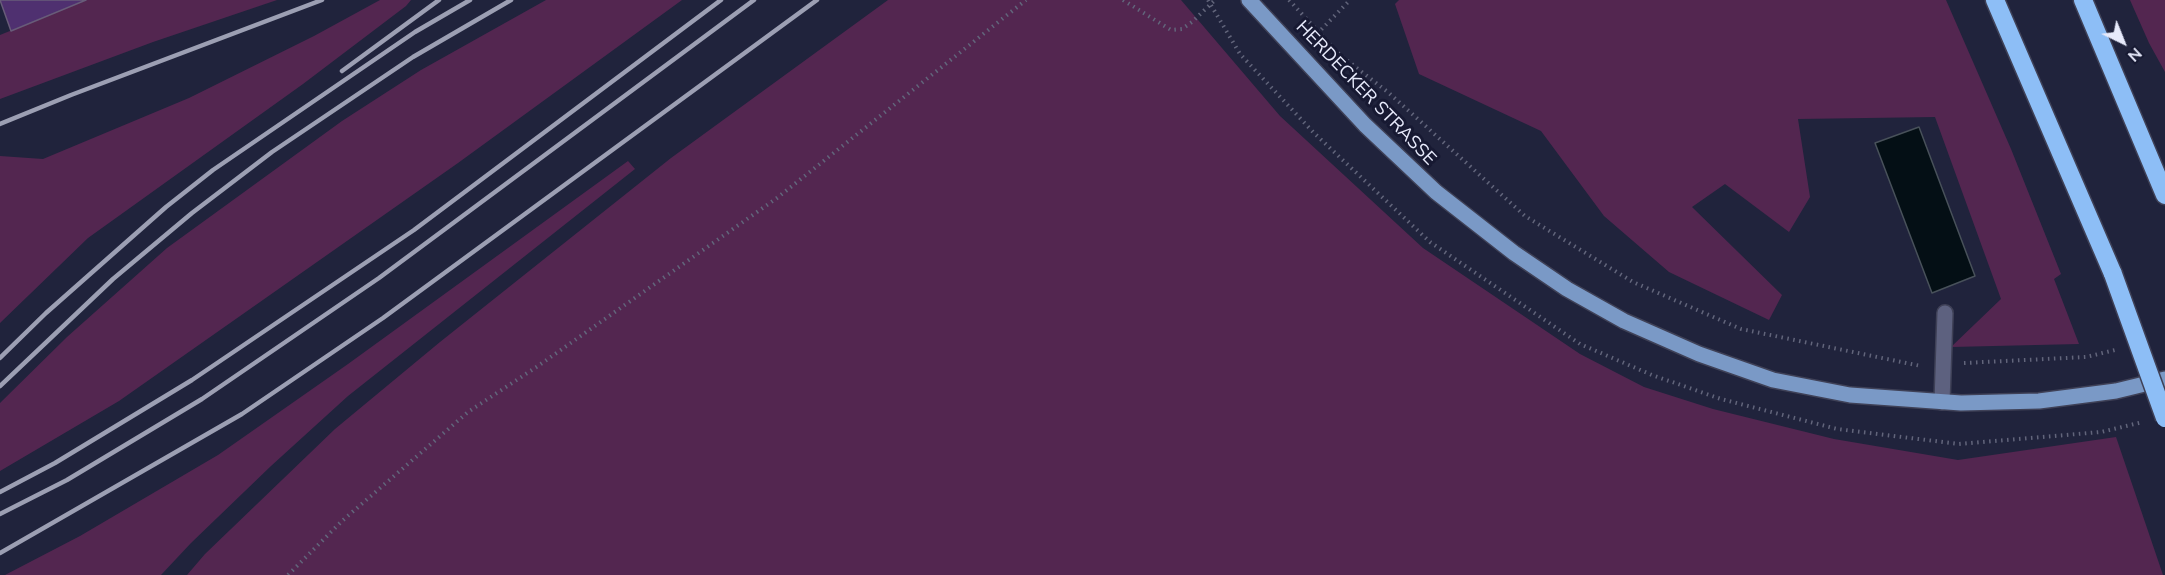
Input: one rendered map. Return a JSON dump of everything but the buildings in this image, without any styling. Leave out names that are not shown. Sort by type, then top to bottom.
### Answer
[{"type":"highway","points":[[1995,0],[2113,274],[2165,418]]},
{"type":"highway","points":[[2082,0],[2165,195]]},
{"type":"main road","name":"HERDECKER STRASSE","points":[[1249,0],[1365,125],[1436,192],[1514,253],[1568,289],[1624,321],[1699,354],[1773,380],[1850,394],[1961,404],[2039,401],[2116,391],[2165,379]]},
{"type":"lane","points":[[1942,402],[1945,313]]},
{"type":"path","points":[[288,575],[342,521],[468,412],[777,198],[1026,0]]},
{"type":"path","points":[[1123,0],[1171,30],[1182,29],[1215,0]]},
{"type":"path","points":[[1289,0],[1340,55],[1389,93],[1525,216],[1633,282],[1741,329],[1922,366],[2086,357],[2120,349]]},
{"type":"path","points":[[1299,54],[1350,0]]},
{"type":"shaded area","points":[[86,0],[277,0],[153,42],[0,99],[0,35]]},
{"type":"shaded area","points":[[380,0],[411,0],[303,84],[88,238],[0,323],[0,156],[43,159],[189,98],[314,36]]},
{"type":"shaded area","points":[[546,0],[682,0],[458,163],[119,401],[0,471],[0,403],[67,337],[167,248],[342,121],[421,70]]},
{"type":"shaded area","points":[[888,0],[1181,0],[1280,116],[1423,248],[1580,354],[1644,387],[1713,409],[1834,439],[1958,460],[2116,437],[2163,575],[187,575],[205,554],[335,429],[440,342],[671,158]]},
{"type":"shaded area","points":[[1399,0],[1946,0],[2011,149],[2061,274],[2054,279],[2079,344],[1951,347],[2001,299],[1935,117],[1798,119],[1810,197],[1789,232],[1725,184],[1692,207],[1782,295],[1769,320],[1669,272],[1604,216],[1541,131],[1419,74],[1395,4]]},
{"type":"shaded area","points":[[2130,0],[2165,0],[2165,72],[2149,43]]},
{"type":"shaded area","points":[[1919,127],[1975,276],[1932,293],[1875,143]]},
{"type":"shaded area","points":[[628,161],[635,169],[348,396],[271,466],[161,575],[5,575],[80,536],[218,455],[348,364]]},
{"type":"railway","points":[[0,124],[322,0]]},
{"type":"railway","points":[[342,71],[439,0]]},
{"type":"railway","points":[[0,358],[46,313],[166,207],[213,170],[415,32],[470,0]]},
{"type":"railway","points":[[0,386],[113,279],[192,213],[272,152],[413,57],[511,0]]},
{"type":"railway","points":[[0,492],[55,463],[192,380],[414,230],[721,0]]},
{"type":"railway","points":[[0,514],[67,480],[202,399],[379,278],[754,0]]},
{"type":"railway","points":[[0,553],[242,414],[383,318],[817,0]]}]
